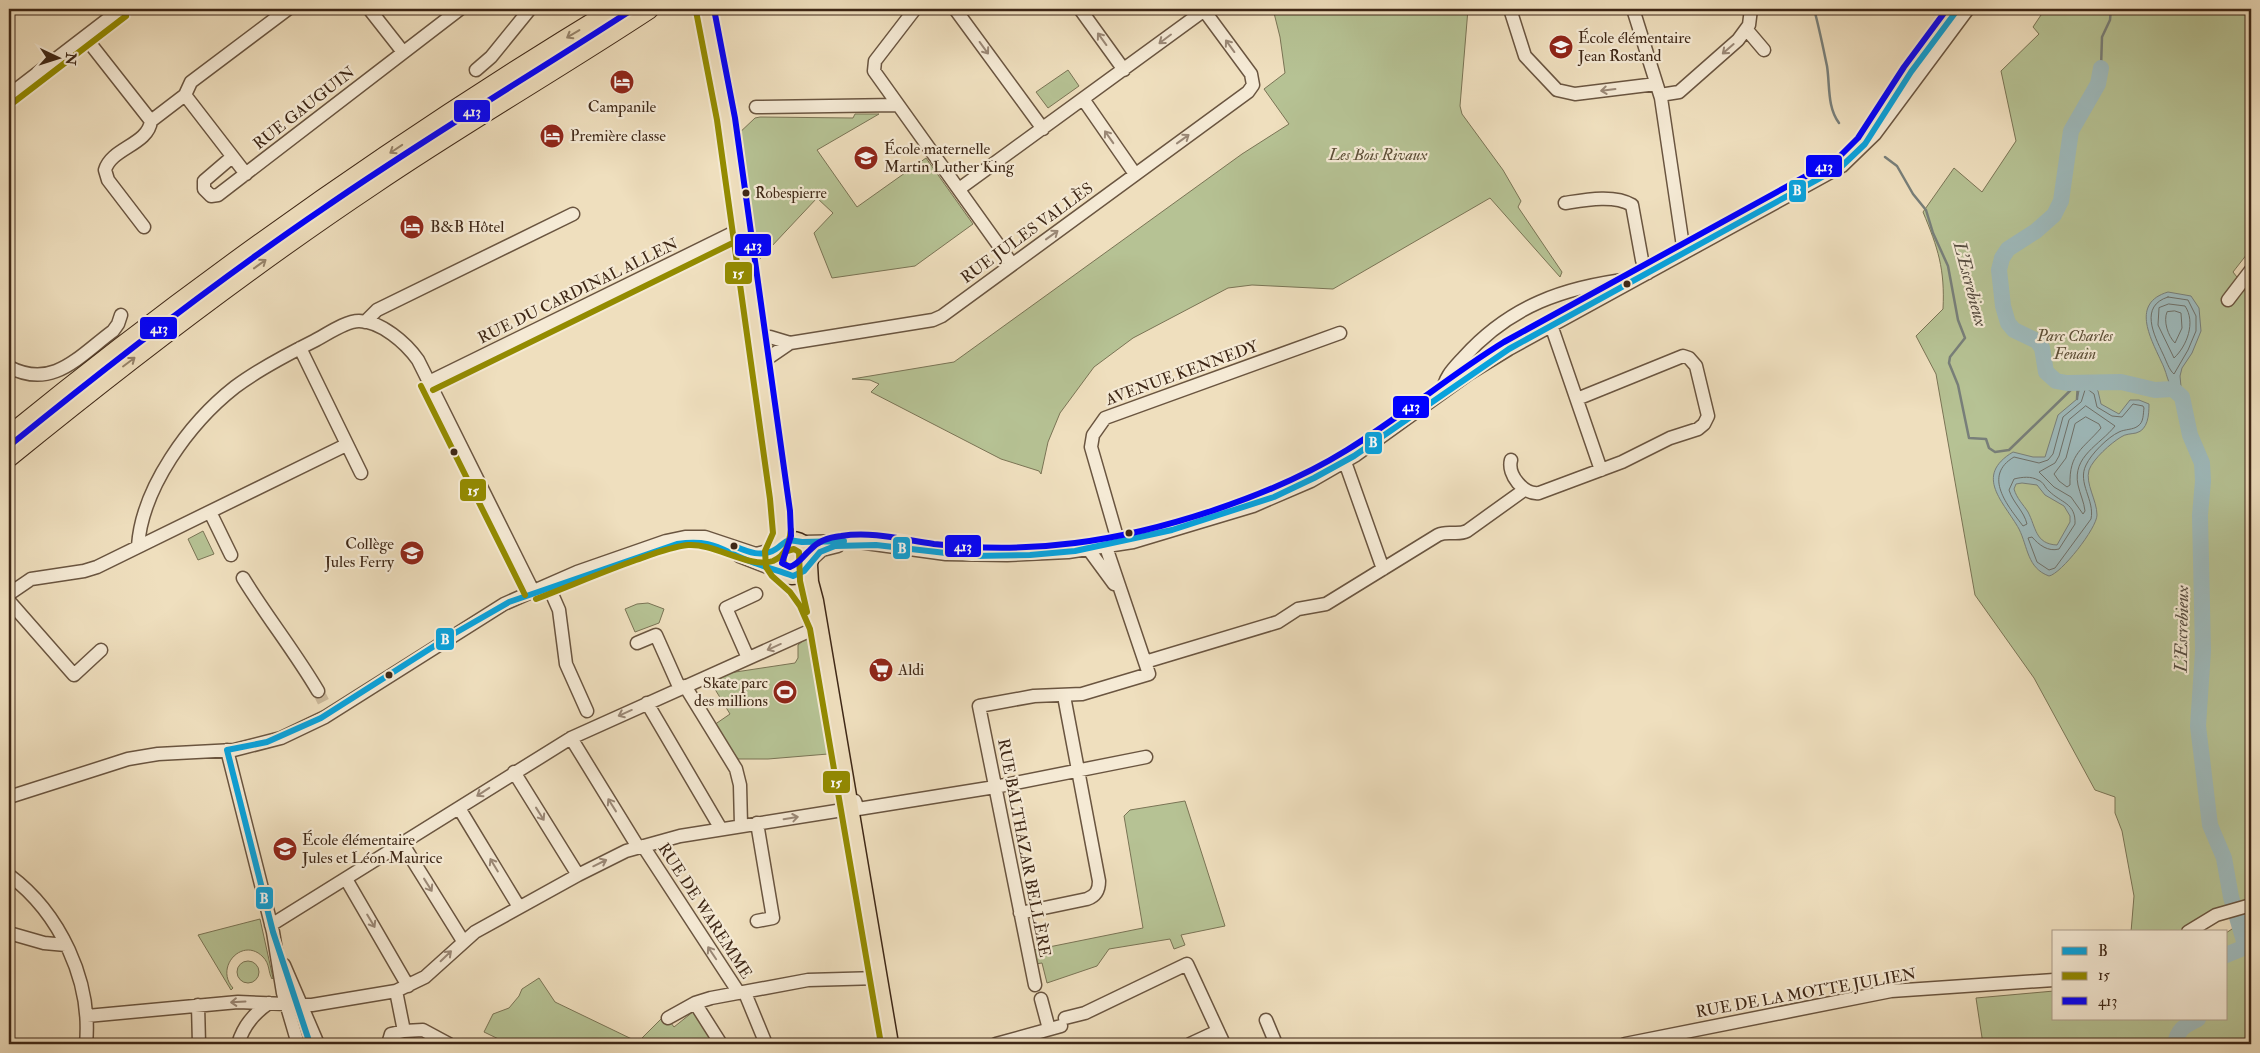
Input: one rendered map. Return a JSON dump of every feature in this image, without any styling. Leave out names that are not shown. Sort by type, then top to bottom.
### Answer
[{"type":"highway","points":[[9,436],[192,294],[352,179],[525,64],[615,9]]},
{"type":"highway","points":[[9,457],[177,325],[332,213],[463,124],[649,9]]},
{"type":"main road","points":[[705,9],[718,67],[775,467],[782,532],[774,561],[808,602],[818,627]]},
{"type":"main road","points":[[718,9],[718,67]]},
{"type":"main road","points":[[775,467],[788,517],[800,542],[808,550],[809,579],[890,1044]]},
{"type":"main road","points":[[778,547],[789,540],[800,542]]},
{"type":"main road","points":[[783,574],[800,574],[809,563]]},
{"type":"street","points":[[9,95],[121,9]]},
{"type":"street","points":[[144,227],[108,180],[105,170],[110,160],[148,131],[151,121],[185,95],[191,82],[288,9]]},
{"type":"street","name":"RUE GAUGUIN","points":[[232,157],[206,178],[203,184],[204,189],[211,196],[216,197],[460,9]]},
{"type":"street","points":[[476,70],[491,57],[530,9]]},
{"type":"street","points":[[955,9],[1042,128]]},
{"type":"street","points":[[1080,9],[1124,70]]},
{"type":"street","points":[[959,189],[1124,70],[1204,9]]},
{"type":"street","name":"RUE JULES VALLÈS","points":[[760,360],[771,356],[790,343],[938,318],[1248,92],[1253,82],[1250,74],[1204,9]]},
{"type":"street","points":[[1510,9],[1525,56],[1557,90],[1566,94],[1658,89],[1679,92],[1746,30],[1751,19],[1751,9]]},
{"type":"street","points":[[1633,9],[1658,89],[1684,253]]},
{"type":"street","points":[[1865,144],[1911,72],[1958,9]]},
{"type":"street","points":[[800,542],[843,541],[961,554],[1029,554],[1090,550],[1120,544],[1262,503],[1300,487],[1345,462],[1488,361],[1837,169],[1878,131],[1968,9]]},
{"type":"street","points":[[370,10],[403,52]]},
{"type":"street","points":[[911,10],[873,64],[875,74],[1012,264]]},
{"type":"street","points":[[1746,30],[1764,50]]},
{"type":"street","points":[[85,37],[151,121]]},
{"type":"street","points":[[185,95],[246,174]]},
{"type":"street","points":[[1083,99],[1135,174]]},
{"type":"street","points":[[756,107],[898,105]]},
{"type":"street","points":[[1565,203],[1609,200],[1623,201],[1632,205],[1643,275]]},
{"type":"street","points":[[366,322],[377,310],[573,214]]},
{"type":"street","name":"RUE DU CARDINAL ALLEN","points":[[429,382],[741,229]]},
{"type":"street","points":[[2228,300],[2251,270]]},
{"type":"street","points":[[1443,392],[1448,375],[1468,352],[1492,329],[1515,313],[1554,296],[1643,275]]},
{"type":"street","points":[[9,367],[25,374],[43,375],[59,371],[113,331],[122,315]]},
{"type":"street","points":[[138,546],[141,520],[151,493],[164,470],[191,432],[235,387],[267,366],[352,322],[366,322],[380,328],[405,344],[418,360],[533,591]]},
{"type":"street","points":[[1551,325],[1601,470]]},
{"type":"street","name":"AVENUE KENNEDY","points":[[1120,544],[1091,447],[1093,435],[1105,418],[1340,333]]},
{"type":"street","name":"RUE JULES VALLÈS","points":[[757,337],[770,337],[790,343]]},
{"type":"street","points":[[300,348],[361,473]]},
{"type":"street","points":[[1511,460],[1511,471],[1524,490],[1539,493],[1601,470],[1704,424],[1708,416],[1708,408],[1696,366],[1689,358],[1679,357],[1577,399]]},
{"type":"street","points":[[9,594],[31,579],[93,569],[346,445]]},
{"type":"street","points":[[1345,462],[1383,569]]},
{"type":"street","points":[[1020,913],[1087,899],[1094,895],[1098,889],[1099,881],[1064,696],[1093,691],[1147,668],[1282,620],[1298,609],[1326,604],[1441,533],[1461,534],[1467,531],[1524,490]]},
{"type":"street","points":[[210,512],[231,555]]},
{"type":"street","points":[[9,797],[128,758],[158,754],[227,750],[257,746],[280,738],[482,617],[533,591],[599,564],[678,538],[711,538],[753,554],[765,553],[778,547]]},
{"type":"street","points":[[548,585],[577,578],[659,549],[688,542],[718,546],[751,562],[783,574]]},
{"type":"street","points":[[809,563],[819,552],[830,547],[873,544]]},
{"type":"street","points":[[1106,547],[1147,668]]},
{"type":"street","points":[[1090,550],[1121,594]]},
{"type":"street","points":[[243,578],[267,616],[301,662],[318,692]]},
{"type":"street","points":[[548,585],[560,614],[566,664],[587,711]]},
{"type":"street","points":[[748,658],[726,608],[756,594]]},
{"type":"street","points":[[9,601],[74,675],[101,650]]},
{"type":"street","points":[[272,928],[402,843],[571,738],[818,627]]},
{"type":"street","points":[[637,643],[656,635],[683,687],[736,769],[741,795],[741,825]]},
{"type":"street","name":"RUE BALTHAZAR BELLÈRE","points":[[1035,985],[979,706],[1034,696],[1064,696]]},
{"type":"street","points":[[647,703],[721,829]]},
{"type":"street","name":"RUE DE WAREMME","points":[[571,738],[640,846],[742,993],[766,1044]]},
{"type":"street","points":[[227,750],[272,928],[288,978],[318,1044]]},
{"type":"street","points":[[292,1018],[304,1010],[330,1003],[402,989],[425,977],[463,941],[519,907],[578,874],[640,846],[849,805],[855,801],[858,810],[995,787],[1146,757]]},
{"type":"street","points":[[514,772],[578,874]]},
{"type":"street","points":[[458,808],[519,907]]},
{"type":"street","points":[[757,823],[773,918],[758,921]]},
{"type":"street","points":[[402,843],[463,941]]},
{"type":"street","points":[[9,875],[45,910],[66,945],[80,980],[87,1016],[86,1044]]},
{"type":"street","points":[[346,879],[402,989],[404,1031]]},
{"type":"street","points":[[2191,930],[2211,918],[2242,907]]},
{"type":"street","points":[[272,928],[275,955],[298,1044]]},
{"type":"street","points":[[9,933],[44,943],[66,945]]},
{"type":"street","points":[[996,1044],[1048,1029],[1187,964],[1224,1044]]},
{"type":"street","points":[[668,1018],[695,1003],[808,980],[879,978]]},
{"type":"street","name":"RUE DE LA MOTTE JULIEN","points":[[1625,1044],[1891,991],[2052,980]]},
{"type":"street","points":[[1041,999],[1048,1029]]},
{"type":"street","points":[[87,1016],[244,1002],[287,1004],[304,1010]]},
{"type":"street","points":[[238,1044],[242,1032],[254,1015],[269,1003]]},
{"type":"street","points":[[695,1003],[721,1044]]},
{"type":"street","points":[[198,1005],[200,1044]]},
{"type":"street","points":[[1266,1020],[1276,1044]]},
{"type":"street","points":[[388,1044],[391,1034],[423,1030],[449,1044]]},
{"type":"street","points":[[1190,1044],[1218,1031]]},
{"type":"green space","name":"Les Bois Rivaux","points":[[1273,9],[1468,9],[1460,106],[1462,114],[1503,170],[1521,201],[1518,207],[1562,272],[1560,277],[1490,198],[1333,289],[1252,285],[1228,288],[1133,338],[1094,367],[1060,413],[1048,442],[1041,474],[1039,471],[1001,459],[871,392],[879,384],[870,380],[852,379],[954,362],[1242,154],[1289,124],[1264,89],[1285,73],[1280,37]]},
{"type":"green space","name":"Parc Charles Fenain","points":[[2045,9],[2251,9],[2251,249],[2233,272],[2251,295],[2251,852],[2248,853],[2251,901],[2240,903],[2182,930],[2131,930],[2134,896],[2122,831],[2115,813],[2115,797],[2095,790],[2034,678],[1975,595],[1936,374],[1916,336],[1943,309],[1942,270],[1933,237],[1923,212],[1954,168],[1982,192],[2016,141],[2001,71],[2039,34],[2033,27]]},
{"type":"green space","points":[[1068,70],[1079,86],[1048,108],[1036,92]]},
{"type":"green space","points":[[855,114],[879,114],[817,150],[857,207],[926,158],[973,224],[915,266],[832,278],[814,233],[833,213],[817,198],[755,264],[736,136],[755,118],[760,117],[853,118]]},
{"type":"green space","points":[[203,531],[214,554],[198,560],[188,539]]},
{"type":"green space","points":[[648,603],[664,609],[659,623],[635,632],[625,609],[637,604]]},
{"type":"green space","points":[[808,639],[828,754],[768,759],[738,759],[714,725],[730,714],[710,681],[729,673],[795,663],[798,658],[798,645]]},
{"type":"green space","points":[[1185,801],[1225,926],[1181,935],[1185,945],[1174,949],[1170,939],[1109,949],[1097,966],[1047,983],[1042,963],[1035,964],[1034,950],[1143,928],[1124,816],[1130,810]]},
{"type":"green space","points":[[2251,915],[2251,1044],[1983,1044],[1976,998],[2052,991],[2052,1020],[2228,1020],[2228,932],[2241,923],[2240,919]]},
{"type":"green space","points":[[260,919],[273,978],[263,957],[255,951],[247,950],[240,952],[233,957],[227,971],[228,980],[233,988],[231,990],[198,935]]},
{"type":"green space","points":[[244,961],[252,961],[259,968],[259,976],[252,983],[244,983],[237,976],[237,968]]},
{"type":"green space","points":[[539,978],[555,1002],[638,1042],[665,1015],[674,1027],[694,1011],[716,1044],[509,1044],[484,1032],[493,1014],[509,1008],[522,989]]},
{"type":"water","points":[[2168,292],[2191,296],[2199,308],[2201,331],[2192,353],[2182,368],[2180,376],[2182,397],[2170,385],[2152,342],[2146,322],[2150,304],[2157,297]]},
{"type":"water","points":[[2081,383],[2092,384],[2098,391],[2101,404],[2119,414],[2130,400],[2139,400],[2149,404],[2148,417],[2143,429],[2136,433],[2124,435],[2094,461],[2088,475],[2097,515],[2095,521],[2078,550],[2062,567],[2049,576],[2036,568],[2032,562],[2019,529],[2000,499],[1993,480],[1995,470],[2001,461],[2013,452],[2033,457],[2045,457],[2058,415],[2077,399]],"holes":[[[2016,484],[2037,485],[2045,495],[2064,506],[2070,516],[2070,522],[2057,545],[2044,542],[2040,538],[2028,512],[2018,499],[2014,489]]]},
{"type":"waterway","name":"L'Escrebieux","points":[[1814,9],[1827,66],[1832,110],[1839,123]]},
{"type":"waterway","name":"L'Escrebieux","points":[[2101,68],[2102,37],[2110,20],[2111,9]]},
{"type":"waterway","name":"L'Escrebieux","points":[[2101,68],[2098,84],[2071,131],[2061,201],[2054,215],[2036,231],[2008,249],[2002,258],[1999,270],[2003,306],[2008,323],[2014,330],[2037,341],[2042,348],[2046,372],[2056,381],[2067,383],[2121,382],[2155,390],[2173,389],[2182,397],[2190,435],[2202,463],[2203,481],[2200,515],[2203,651],[2198,726],[2210,825],[2224,858],[2231,897],[2244,941],[2243,948],[2228,954]]},
{"type":"waterway","name":"L'Escrebieux","points":[[1885,157],[1897,166],[1913,194],[1926,210],[1933,233],[1948,266],[1958,320],[1965,338],[1950,357],[1949,363],[1958,385],[1969,438],[1986,439],[1989,448],[1995,452],[2009,450],[2078,383],[2077,399]]},
{"type":"waterway","name":"L'Escrebieux","points":[[2175,1044],[2180,1031],[2196,1020]]},
{"type":"tunnel","points":[[318,691],[324,703]]},
{"type":"transit line","name":"413","points":[[9,446],[164,324],[283,236],[400,157],[633,9]]},
{"type":"transit line","name":"413","points":[[714,9],[735,118],[790,511],[791,536],[782,563],[790,567],[799,562],[820,542],[833,537],[853,535],[877,535],[934,544],[969,547],[1040,546],[1108,538],[1179,521],[1215,510],[1251,497],[1318,467],[1367,437],[1504,342],[1837,159],[1858,138],[1904,67],[1947,9]]},
{"type":"transit line","name":"B","points":[[227,750],[267,742],[321,718],[450,636],[509,602],[677,544],[709,544],[752,562],[793,576],[804,571],[820,552],[835,546],[876,545],[972,556],[1030,555],[1075,551],[1172,530],[1274,497],[1354,456],[1509,349],[1842,166],[1865,144],[1911,72],[1958,9]]},
{"type":"transit line","name":"15","points":[[696,11],[717,120],[770,499],[773,533],[765,551],[766,567],[772,576],[790,592],[800,606],[810,629],[881,1044]]},
{"type":"transit line","name":"15","points":[[14,102],[126,16]]},
{"type":"transit line","name":"15","points":[[433,390],[745,237]]},
{"type":"transit line","name":"15","points":[[421,386],[525,595]]},
{"type":"transit line","name":"15","points":[[536,599],[623,565],[681,546],[698,545],[753,562],[764,563],[773,561],[784,552],[791,530]]},
{"type":"transit line","name":"B","points":[[734,546],[760,554],[771,552],[789,540],[802,542],[844,541]]},
{"type":"transit line","name":"15","points":[[784,564],[783,556],[787,551],[794,549],[799,552],[800,581],[807,612]]},
{"type":"transit line","name":"B","points":[[227,750],[273,932],[310,1044]]},
{"type":"place","name":"École élémentaire Jean Rostand","points":[[1561,47]]},
{"type":"place","name":"Campanile","points":[[622,82]]},
{"type":"place","name":"Première classe","points":[[552,136]]},
{"type":"place","name":"École maternelle Martin Luther King","points":[[866,158]]},
{"type":"place","name":"Robespierre","points":[[746,193]]},
{"type":"place","name":"B&B Hôtel","points":[[412,227]]},
{"type":"place","name":"Collège Jules Ferry","points":[[412,553]]},
{"type":"place","name":"Aldi","points":[[881,670]]},
{"type":"place","name":"Skate parc des millions","points":[[785,692]]},
{"type":"place","name":"École élémentaire Jules et Léon Maurice","points":[[285,849]]}]
